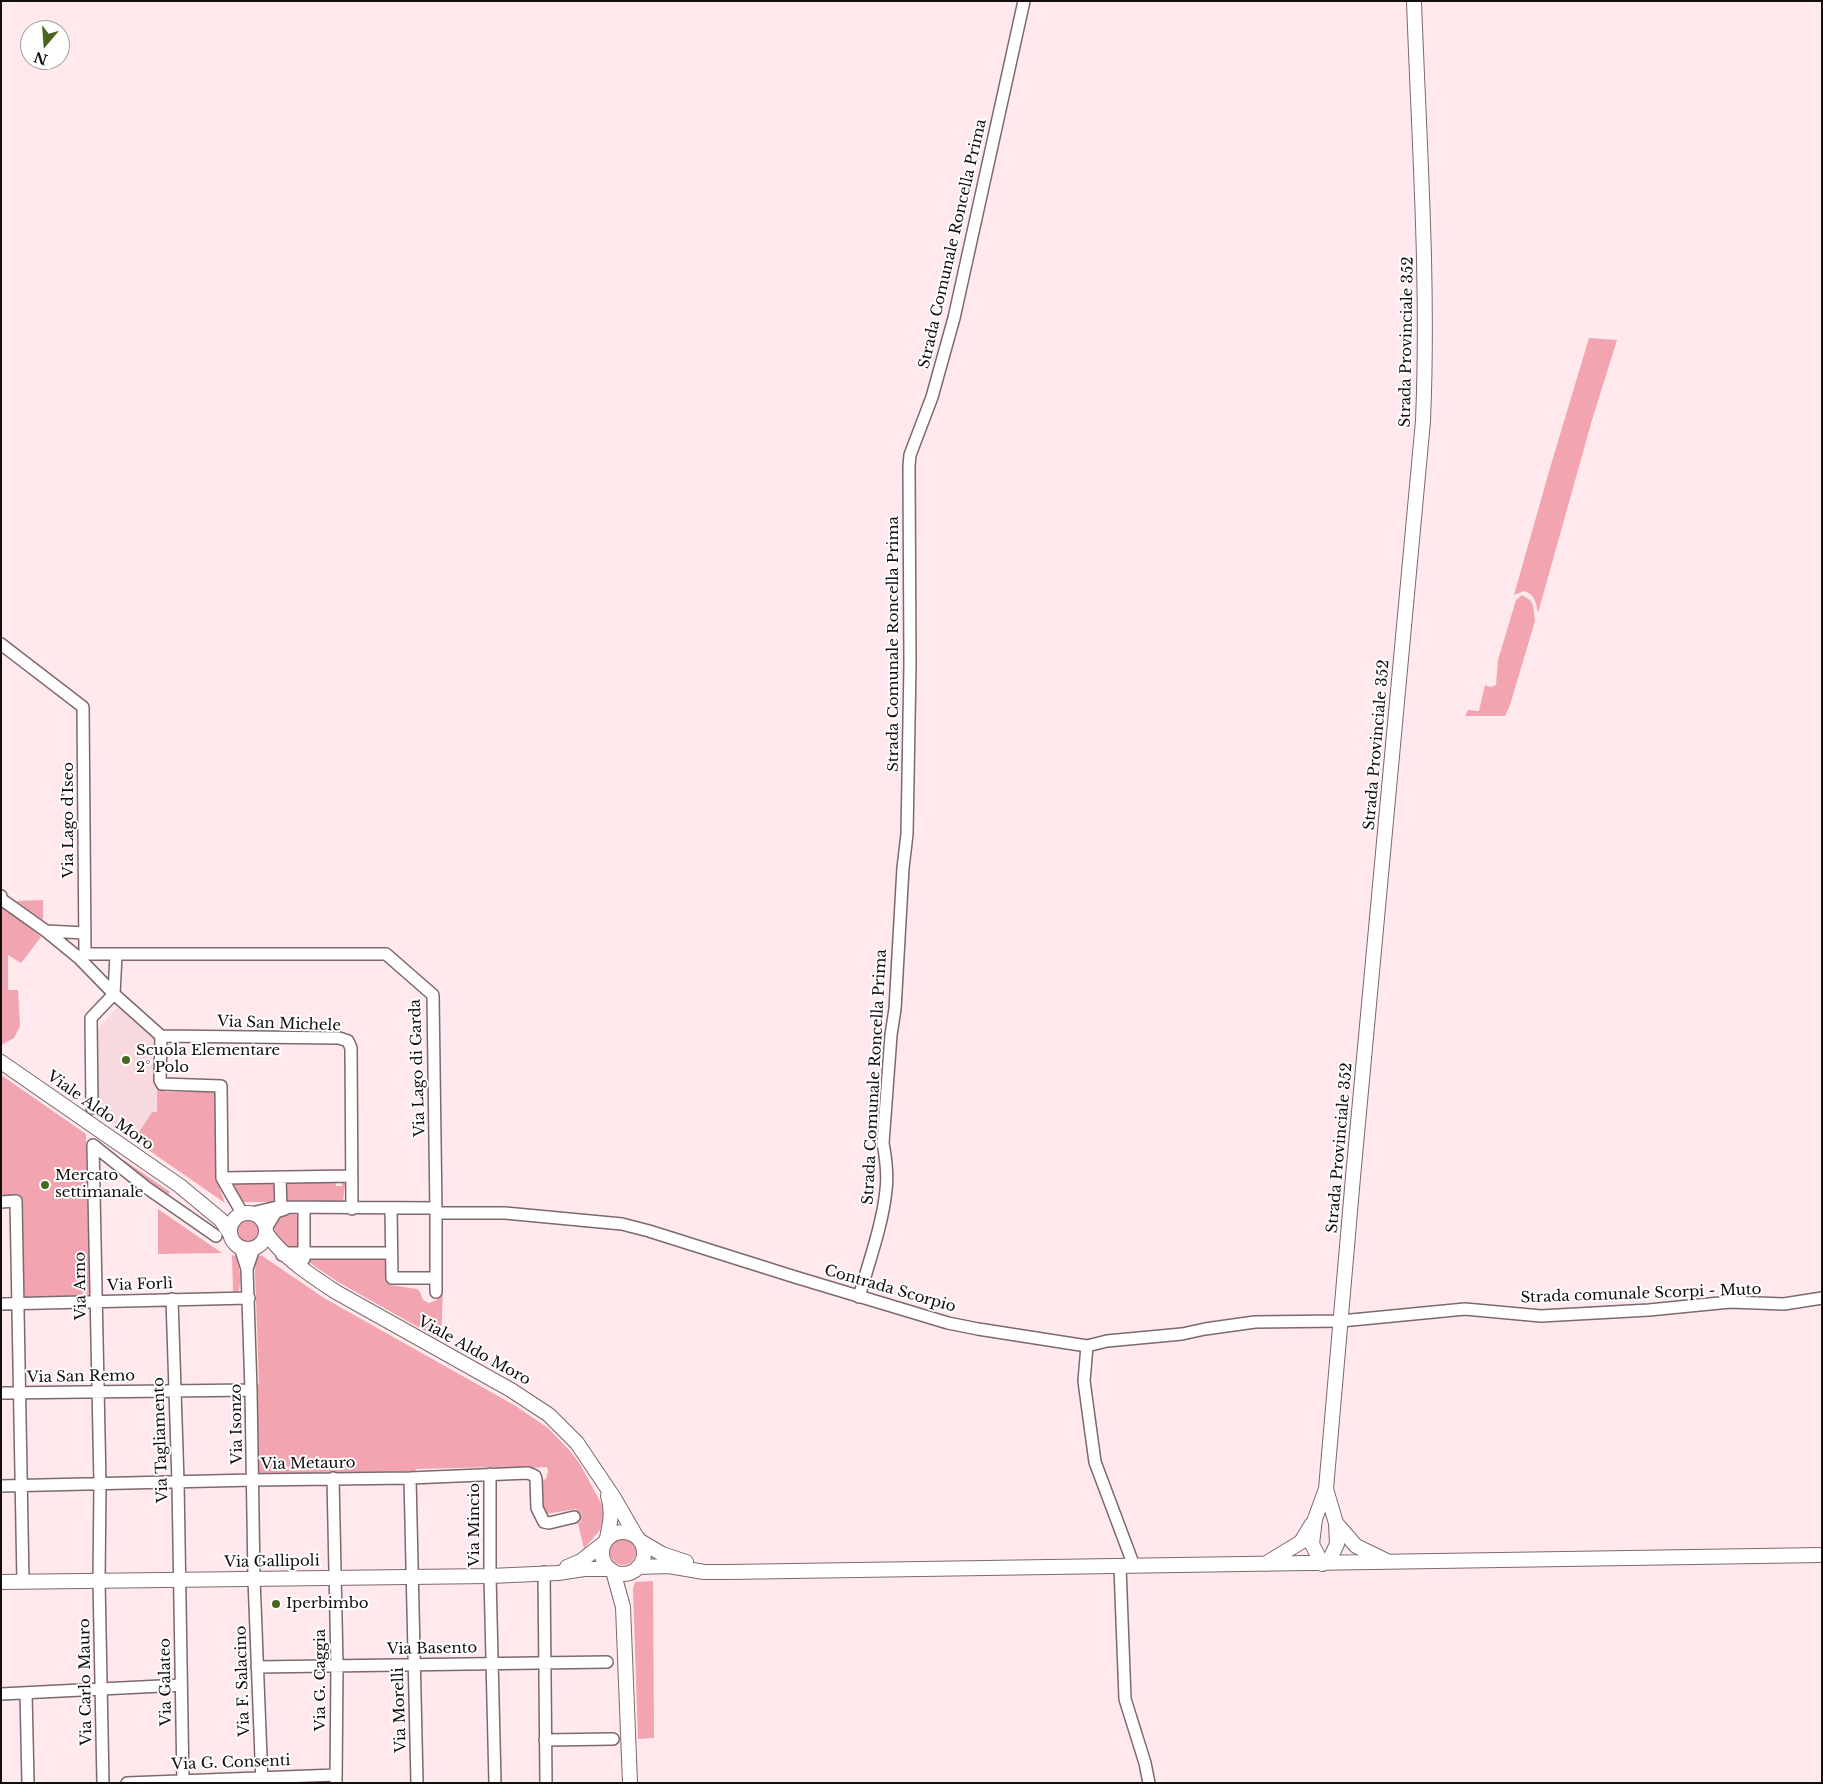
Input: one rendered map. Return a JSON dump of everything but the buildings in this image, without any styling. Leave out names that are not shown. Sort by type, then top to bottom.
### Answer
[{"type":"main road","name":"Strada Provinciale 352","points":[[1263,1565],[1300,1542],[1315,1519],[1326,1490],[1424,421],[1426,327],[1414,1]]},
{"type":"main road","name":"Viale Aldo Moro","points":[[1,1062],[180,1186],[220,1209],[261,1218],[281,1256]]},
{"type":"main road","name":"Viale Aldo Moro","points":[[180,1186],[221,1220],[223,1234],[232,1241],[281,1256],[308,1274],[536,1405],[566,1431],[600,1475],[638,1539],[644,1554],[636,1569],[623,1607]]},
{"type":"main road","points":[[223,1234],[231,1224],[244,1214]]},
{"type":"main road","points":[[250,1247],[264,1238],[266,1230]]},
{"type":"main road","name":"Viale Aldo Moro","points":[[600,1475],[610,1506],[611,1517],[602,1551],[602,1559],[611,1570],[623,1607],[630,1783]]},
{"type":"main road","name":"Strada Provinciale 352","points":[[1315,1519],[1312,1544],[1325,1564],[1337,1544],[1336,1523],[1326,1490]]},
{"type":"main road","name":"Strada Provinciale 352","points":[[1336,1523],[1356,1546],[1390,1563]]},
{"type":"main road","points":[[605,1541],[618,1532],[624,1532],[662,1554],[708,1569],[728,1572]]},
{"type":"main road","name":"Via Gallipoli","points":[[544,1572],[576,1563],[605,1541]]},
{"type":"main road","points":[[611,1570],[623,1574],[636,1569],[669,1566],[704,1572],[728,1572],[1822,1555]]},
{"type":"main road","name":"Via Gallipoli","points":[[1,1582],[490,1576],[544,1572],[558,1573],[584,1569],[611,1570]]},
{"type":"street","name":"Strada Comunale Roncella Prima","points":[[859,1297],[883,1210],[886,1190],[884,1135],[891,1036],[895,1009],[902,868],[908,812],[910,455],[934,392],[954,318],[1024,1]]},
{"type":"street","name":"Via Lago d'Iseo","points":[[1,644],[83,707],[84,932],[82,956]]},
{"type":"street","points":[[1,896],[1,899],[82,956],[114,994],[161,1036],[160,1080],[162,1084],[220,1086],[222,1178],[244,1214]]},
{"type":"street","points":[[46,931],[84,932]]},
{"type":"street","name":"Via Lago di Garda","points":[[82,956],[386,954],[433,995],[436,1292]]},
{"type":"street","points":[[92,1108],[91,1018],[114,994],[116,955]]},
{"type":"street","name":"Via San Michele","points":[[161,1036],[339,1038],[348,1041],[351,1048],[352,1208]]},
{"type":"street","name":"Via Arno","points":[[99,1581],[100,1484],[93,1145],[147,1188],[223,1234]]},
{"type":"street","points":[[222,1178],[352,1176]]},
{"type":"street","points":[[266,1230],[276,1212],[283,1209],[280,1177]]},
{"type":"street","points":[[1,1202],[16,1201],[22,1582]]},
{"type":"street","name":"Contrada Scorpio","points":[[244,1214],[274,1208],[392,1208],[505,1213],[622,1224],[948,1323],[1087,1346],[1107,1341],[1182,1334],[1205,1328],[1255,1322],[1341,1321]]},
{"type":"street","points":[[304,1208],[304,1253],[308,1274]]},
{"type":"street","points":[[392,1208],[392,1278],[436,1278]]},
{"type":"street","name":"Via Isonzo","points":[[250,1247],[247,1270],[254,1579]]},
{"type":"street","points":[[281,1256],[304,1253],[391,1253]]},
{"type":"street","name":"Via Forlì","points":[[1,1304],[249,1298]]},
{"type":"street","name":"Strada comunale Scorpi - Muto","points":[[1341,1321],[1465,1309],[1541,1316],[1649,1310],[1730,1302],[1784,1304],[1822,1298]]},
{"type":"street","name":"Via Tagliamento","points":[[172,1300],[179,1580]]},
{"type":"street","points":[[1087,1346],[1084,1381],[1096,1462],[1134,1566]]},
{"type":"street","name":"Via San Remo","points":[[1,1393],[251,1390]]},
{"type":"street","name":"Via Mincio","points":[[490,1474],[490,1576],[495,1783]]},
{"type":"street","name":"Via Metauro","points":[[1,1486],[531,1474],[536,1479],[537,1508],[544,1522],[574,1517]]},
{"type":"street","name":"Via G. Caggia","points":[[333,1478],[337,1666],[336,1779]]},
{"type":"street","name":"Via Morelli","points":[[410,1478],[417,1783]]},
{"type":"street","points":[[1120,1567],[1125,1699],[1145,1763],[1149,1783]]},
{"type":"street","points":[[544,1572],[546,1783]]},
{"type":"street","name":"Via F. Salacino","points":[[254,1579],[262,1780]]},
{"type":"street","name":"Via Galateo","points":[[179,1580],[183,1781]]},
{"type":"street","name":"Via Carlo Mauro","points":[[99,1581],[103,1783]]},
{"type":"street","name":"Via Basento","points":[[257,1667],[493,1662],[607,1662]]},
{"type":"street","points":[[1,1694],[182,1686]]},
{"type":"street","points":[[26,1693],[28,1783]]},
{"type":"street","points":[[545,1740],[613,1740]]},
{"type":"street","name":"Via G. Consenti","points":[[127,1783],[336,1779]]},
{"type":"shaded area","points":[[1589,338],[1617,340],[1592,420],[1538,613],[1531,594],[1524,591],[1514,595]]},
{"type":"shaded area","points":[[1522,595],[1530,600],[1533,605],[1535,621],[1505,716],[1465,716],[1468,710],[1479,711],[1485,685],[1490,687],[1496,685],[1498,660],[1516,600]]},
{"type":"shaded area","points":[[43,900],[43,920],[16,901]]},
{"type":"shaded area","points":[[1,903],[41,937],[21,963],[8,955],[8,990],[18,990],[20,1026],[14,1038],[1,1045]]},
{"type":"shaded area","name":"Scuola Elementare 2° Polo","points":[[119,1005],[155,1037],[157,1113],[151,1113],[134,1140],[98,1115],[96,1031]]},
{"type":"shaded area","points":[[1,1075],[86,1134],[90,1299],[21,1301],[19,1196],[1,1197]]},
{"type":"shaded area","points":[[157,1083],[166,1092],[215,1092],[216,1178],[225,1203],[134,1140],[152,1112],[157,1112]]},
{"type":"shaded area","points":[[124,1160],[170,1192],[168,1195],[122,1162]]},
{"type":"shaded area","points":[[335,1177],[336,1186],[342,1186],[342,1181],[345,1184],[343,1202],[284,1202],[283,1178]]},
{"type":"shaded area","points":[[277,1178],[277,1202],[242,1202],[230,1179]]},
{"type":"shaded area","points":[[158,1209],[222,1253],[158,1254]]},
{"type":"shaded area","points":[[284,1214],[302,1215],[303,1252],[296,1251],[275,1239],[273,1231],[278,1218]]},
{"type":"shaded area","points":[[248,1220],[256,1223],[259,1231],[256,1239],[248,1242],[240,1239],[237,1231],[240,1223]]},
{"type":"shaded area","points":[[232,1255],[236,1256],[239,1269],[240,1285],[238,1293],[233,1292]]},
{"type":"shaded area","points":[[261,1255],[324,1298],[514,1405],[548,1428],[580,1464],[602,1505],[604,1515],[600,1530],[584,1549],[578,1523],[581,1522],[576,1509],[546,1514],[542,1510],[542,1480],[546,1479],[547,1467],[495,1470],[495,1467],[416,1469],[416,1471],[260,1475],[258,1473],[256,1384],[259,1384],[255,1272],[256,1258]]},
{"type":"shaded area","points":[[389,1255],[390,1285],[417,1289],[423,1300],[429,1303],[437,1300],[443,1289],[441,1340],[338,1282],[306,1259]]},
{"type":"shaded area","points":[[623,1539],[632,1543],[636,1552],[632,1561],[623,1565],[614,1561],[610,1552],[614,1543]]},
{"type":"shaded area","points":[[653,1581],[654,1738],[638,1739],[633,1589],[635,1582]]},
{"type":"place","name":"Scuola Elementare 2° Polo","points":[[126,1060]]},
{"type":"place","name":"Mercato settimanale","points":[[45,1185]]},
{"type":"place","name":"Iperbimbo","points":[[276,1604]]}]
